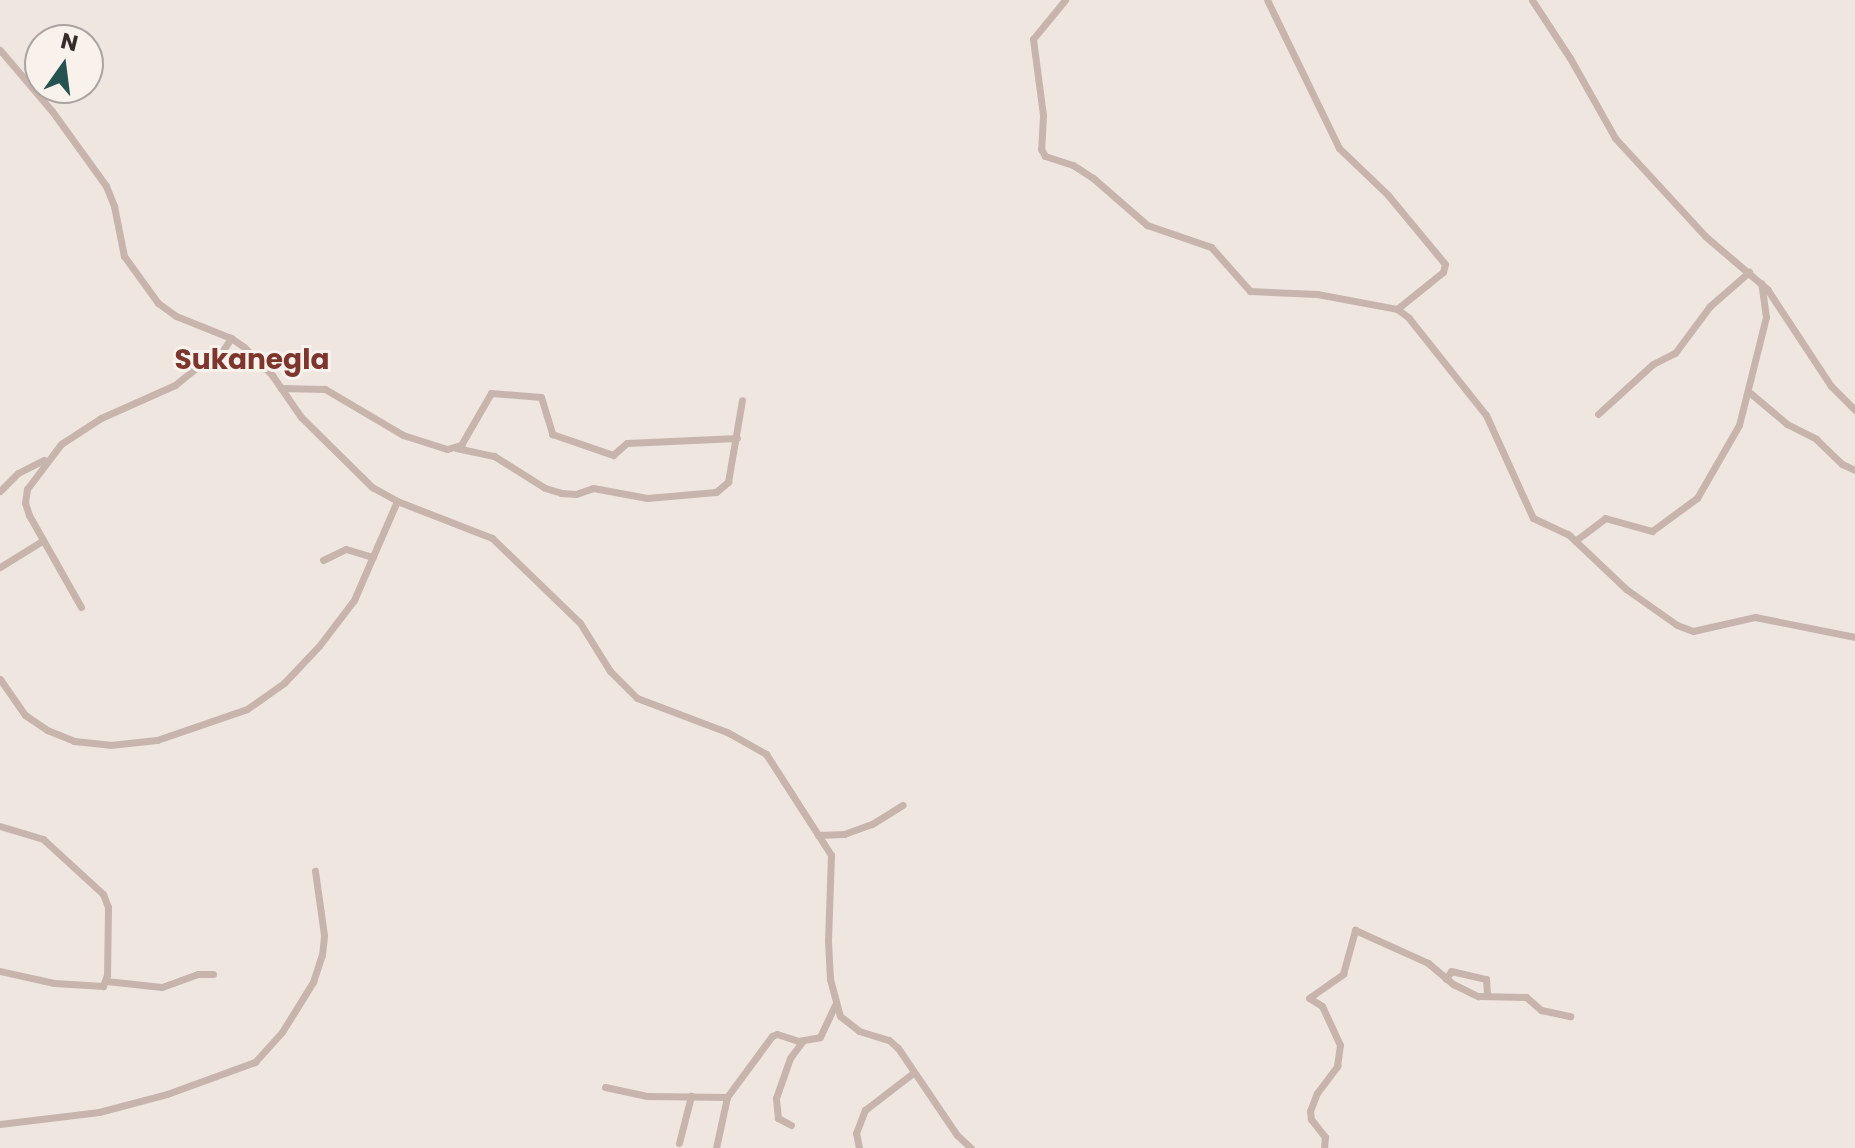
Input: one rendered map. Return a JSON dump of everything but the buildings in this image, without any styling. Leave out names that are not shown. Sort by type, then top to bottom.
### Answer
[{"type":"street","points":[[1065,0],[1033,39],[1043,115],[1041,149],[1045,156],[1073,165],[1093,178],[1147,225],[1211,247],[1250,291],[1317,294],[1397,309],[1408,317],[1486,415],[1533,518],[1566,532],[1626,589],[1684,629],[1706,631],[1755,617],[1855,637]]},
{"type":"street","points":[[1267,0],[1339,148],[1388,195],[1445,264],[1443,272],[1397,309]]},
{"type":"street","points":[[1532,0],[1570,58],[1615,138],[1705,236],[1761,282],[1799,333],[1831,386],[1855,410]]},
{"type":"street","points":[[0,50],[52,111],[106,186],[114,206],[124,256],[143,287],[176,316],[231,338],[281,388],[301,417],[372,487],[397,501],[492,538],[580,623],[610,671],[637,698],[727,732],[766,754],[818,835],[831,862],[828,941],[835,1005],[849,1026],[889,1040],[957,1135],[971,1148]]},
{"type":"street","points":[[1598,414],[1653,364],[1675,353],[1710,306],[1749,272]]},
{"type":"street","points":[[1575,541],[1605,518],[1652,531],[1691,505],[1734,440],[1749,392],[1766,317],[1761,282]]},
{"type":"street","points":[[81,607],[42,541],[25,503],[27,489],[46,459],[61,444],[101,418],[170,388],[203,362],[215,360],[231,338]]},
{"type":"street","points":[[281,388],[325,389],[403,435],[428,445],[494,456],[552,491],[576,494],[593,488],[647,498],[722,490],[728,482],[742,400]]},
{"type":"street","points":[[1749,392],[1787,424],[1811,435],[1842,464],[1855,470]]},
{"type":"street","points":[[454,448],[461,445],[491,393],[541,397],[552,434],[607,454],[616,454],[627,443],[737,438]]},
{"type":"street","points":[[0,491],[18,473],[46,459]]},
{"type":"street","points":[[0,679],[25,715],[47,730],[74,741],[110,745],[157,740],[247,709],[274,691],[319,646],[354,600],[397,501]]},
{"type":"street","points":[[0,567],[42,541]]},
{"type":"street","points":[[323,560],[346,549],[373,557]]},
{"type":"street","points":[[818,835],[844,834],[872,824],[902,805]]},
{"type":"street","points":[[0,826],[43,839],[105,897],[106,981]]},
{"type":"street","points":[[0,1124],[99,1112],[167,1094],[255,1062],[282,1032],[313,982],[322,955],[324,935],[315,871]]},
{"type":"street","points":[[1324,1148],[1325,1137],[1311,1119],[1311,1106],[1337,1066],[1340,1045],[1322,1006],[1309,998],[1343,974],[1354,930],[1428,963],[1446,979],[1478,996],[1526,997],[1541,1010],[1570,1016]]},
{"type":"street","points":[[0,971],[54,983],[98,987],[106,981],[162,987],[198,974],[213,974]]},
{"type":"street","points":[[1446,979],[1451,971],[1486,979],[1487,995]]},
{"type":"street","points":[[716,1148],[727,1097],[774,1034],[803,1041],[821,1036],[835,1005]]},
{"type":"street","points":[[791,1125],[778,1118],[776,1098],[790,1058],[803,1041]]},
{"type":"street","points":[[859,1148],[856,1133],[865,1110],[913,1073]]},
{"type":"street","points":[[605,1087],[647,1096],[727,1097]]},
{"type":"street","points":[[679,1143],[691,1096]]},
{"type":"district","name":"Sukanegla","points":[[252,360]]}]
